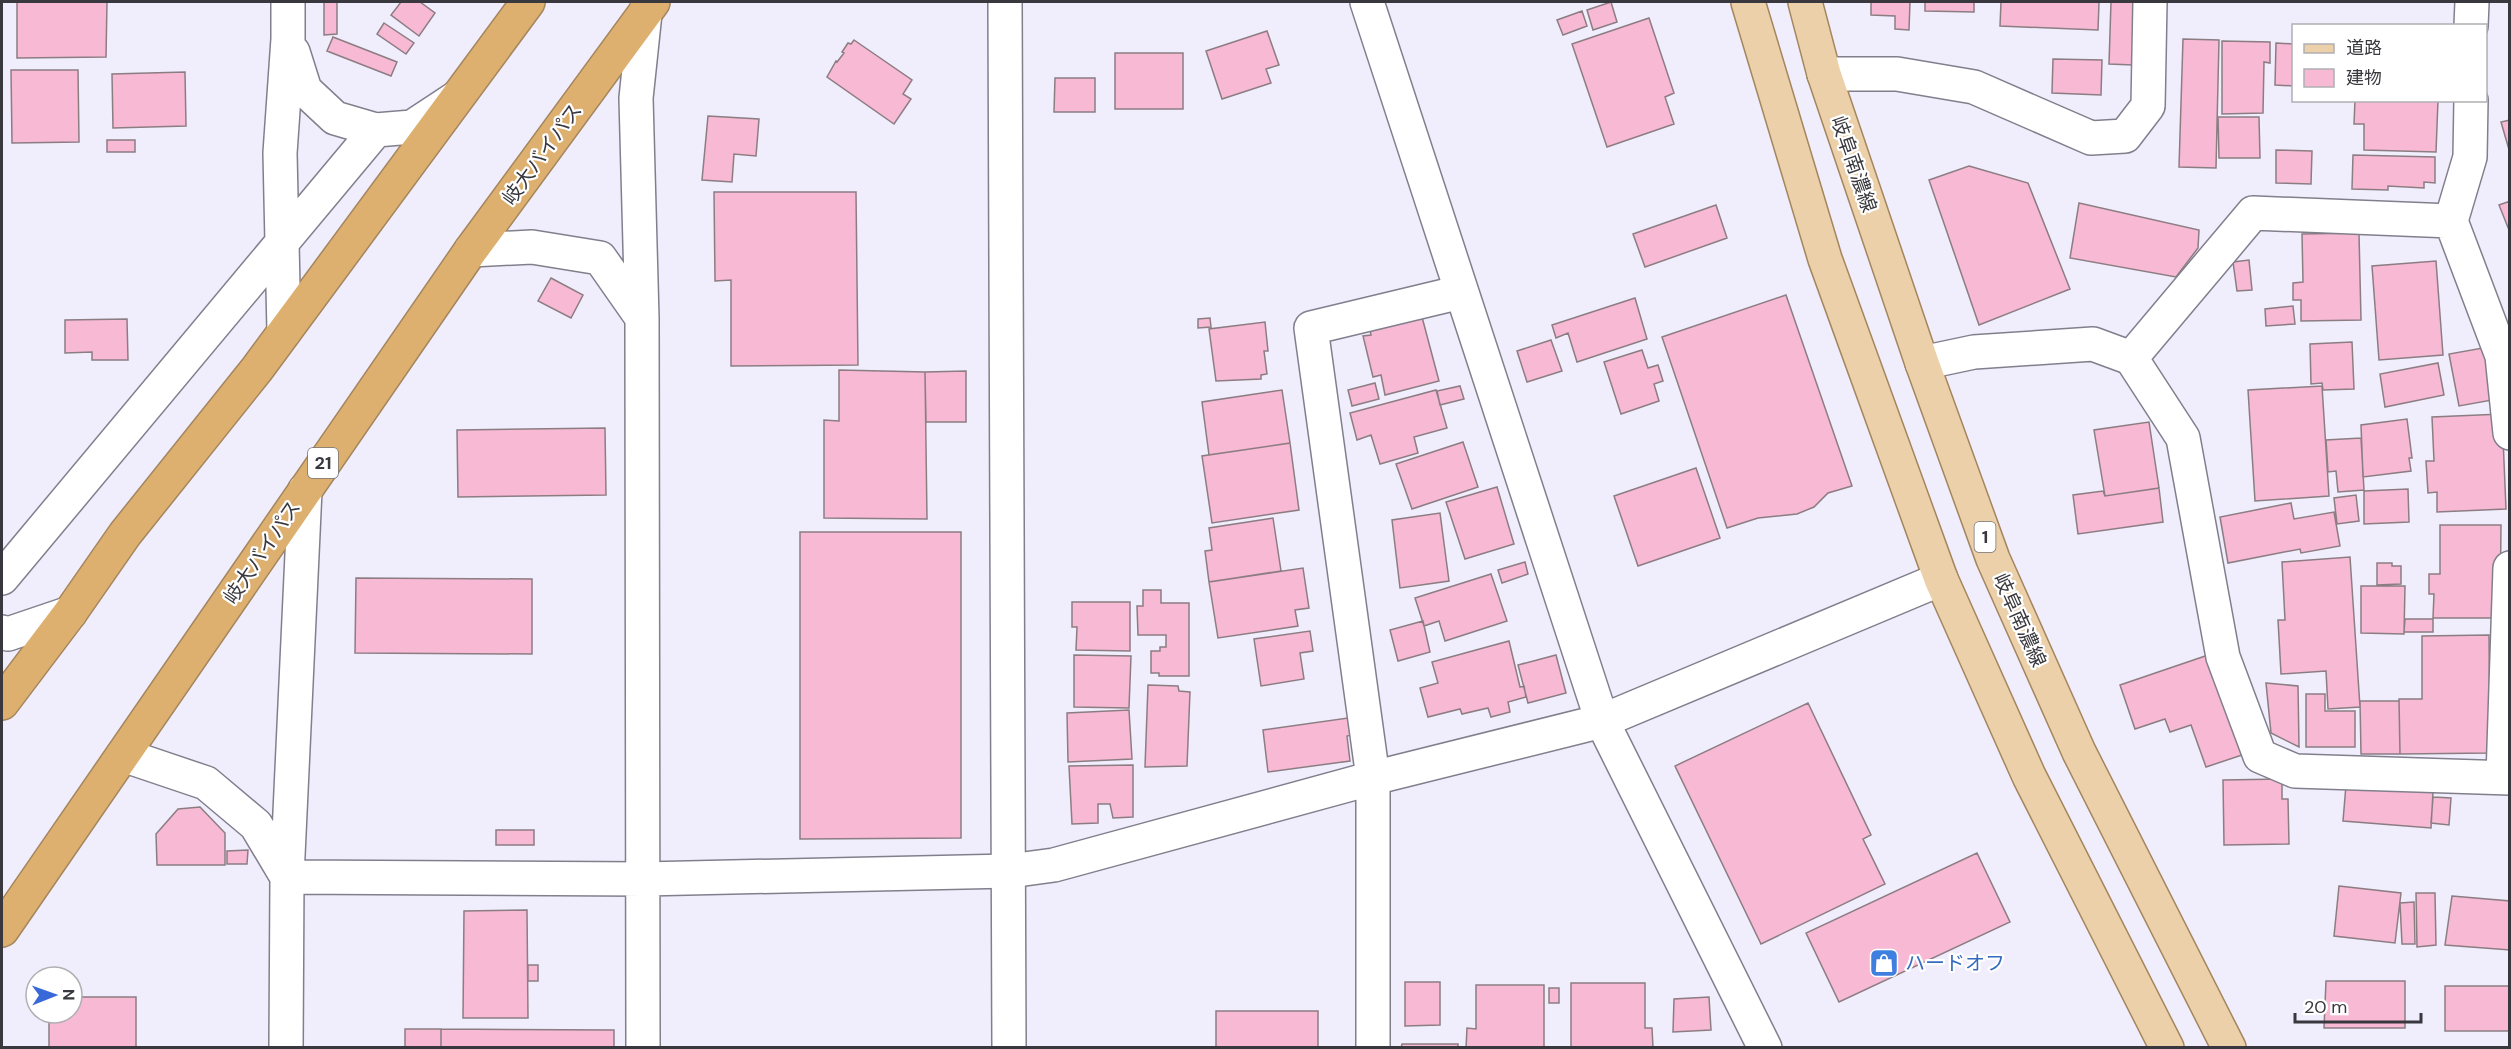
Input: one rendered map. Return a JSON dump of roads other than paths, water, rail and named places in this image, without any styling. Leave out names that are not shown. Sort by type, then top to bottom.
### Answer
[{"type":"highway","points":[[2,703],[70,613],[125,534],[284,332],[528,2]]},
{"type":"highway","name":"岐大バイパス","points":[[2,930],[471,250],[649,7]]},
{"type":"main road","points":[[1748,2],[1825,260],[1941,579],[2030,776],[2167,1047]]},
{"type":"main road","name":"岐阜南濃線","points":[[1805,2],[1824,74],[1922,363],[1993,559],[2079,752],[2229,1047]]},
{"type":"street","points":[[284,332],[280,153],[288,39],[288,2]]},
{"type":"street","points":[[1005,2],[1009,1047]]},
{"type":"street","points":[[1366,2],[1602,721],[1765,1047]]},
{"type":"street","points":[[1824,74],[1897,74],[1974,87],[2091,138],[2125,136],[2148,106],[2150,2]]},
{"type":"street","points":[[2471,24],[2472,2]]},
{"type":"street","points":[[643,1047],[642,318],[636,98],[649,7]]},
{"type":"street","points":[[288,39],[305,90],[335,118],[376,130],[412,127],[456,98]]},
{"type":"street","points":[[2470,102],[2470,157],[2451,221],[2502,356],[2510,433]]},
{"type":"street","points":[[2,578],[376,130]]},
{"type":"street","points":[[2131,358],[2253,213],[2451,221]]},
{"type":"street","points":[[471,250],[532,247],[600,258],[642,318]]},
{"type":"street","points":[[1373,1047],[1373,778],[1311,328],[1461,292]]},
{"type":"street","points":[[1922,363],[1974,352],[2093,344],[2131,358],[2183,438],[2223,657],[2260,756],[2295,771],[2506,778],[2510,568]]},
{"type":"street","points":[[286,1047],[287,877],[305,490]]},
{"type":"street","points":[[287,877],[644,879],[1009,871],[1054,866],[1373,778],[1602,721],[1941,579]]},
{"type":"street","points":[[2,632],[8,634],[70,613]]},
{"type":"street","points":[[123,755],[206,783],[256,825],[287,877]]},
{"type":"place","name":"ハードオフ","points":[[1884,963]]}]
